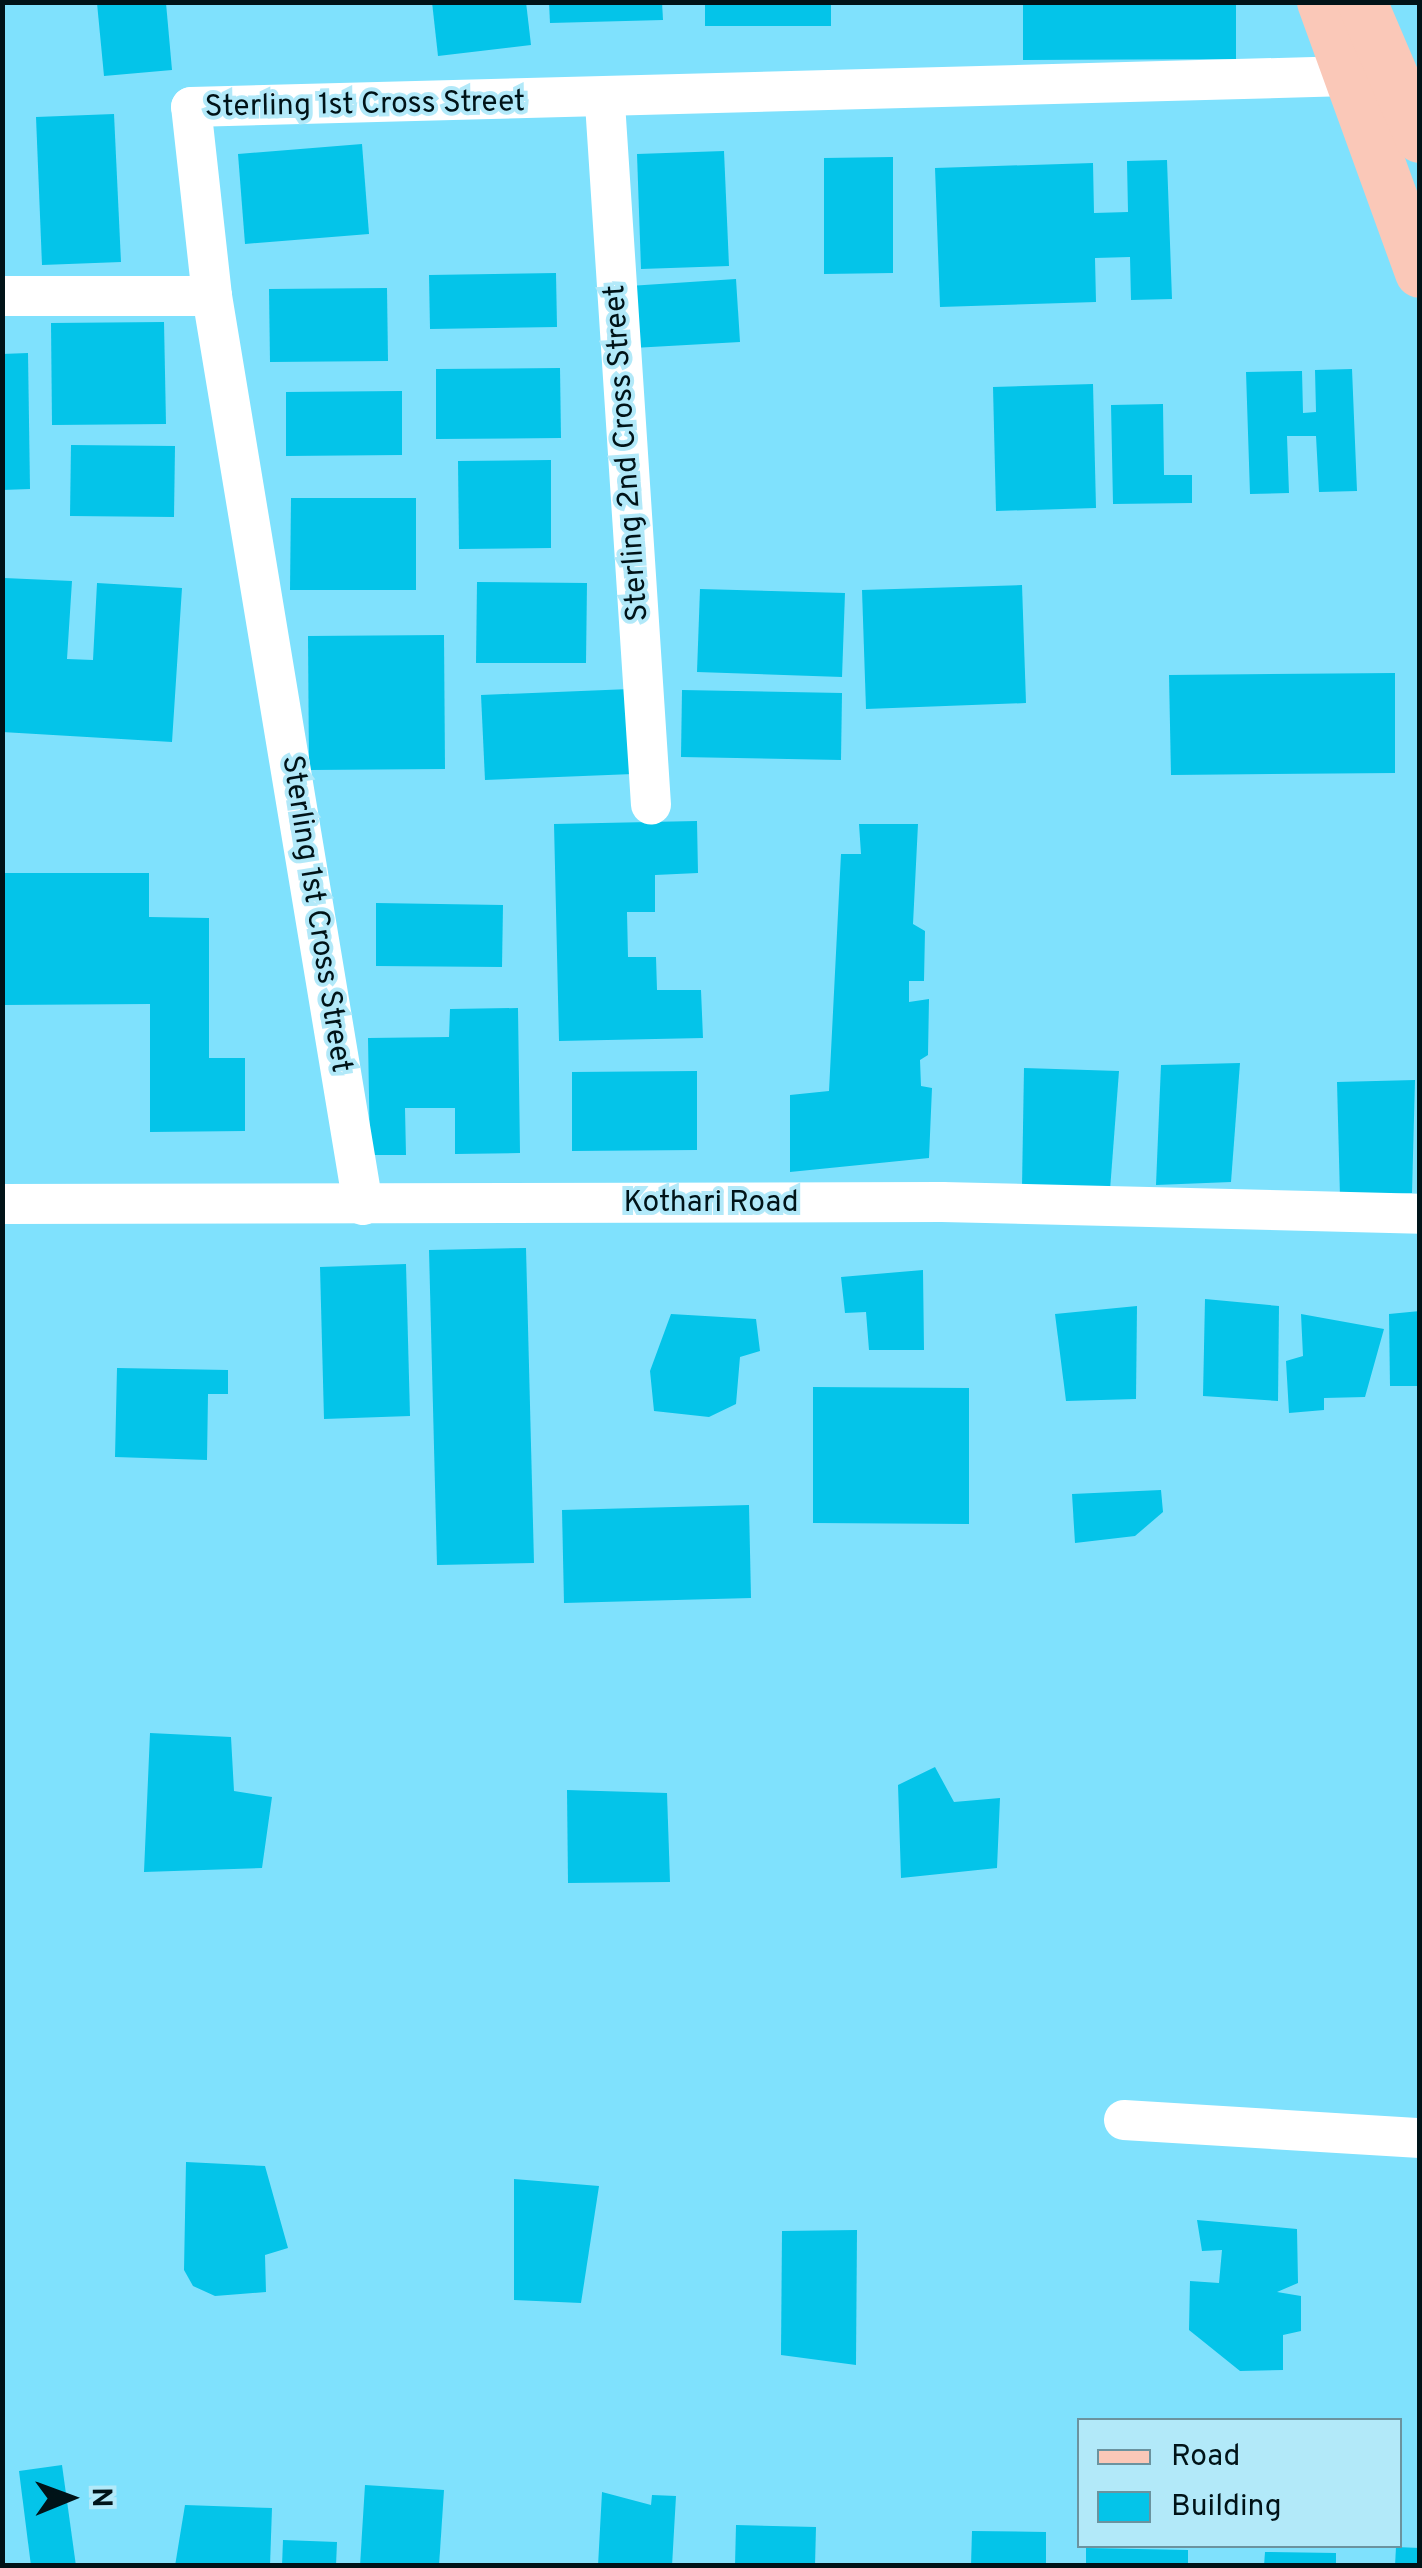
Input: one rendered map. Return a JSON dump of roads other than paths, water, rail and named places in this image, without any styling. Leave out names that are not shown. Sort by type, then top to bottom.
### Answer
[{"type":"main road","points":[[1322,2],[1420,273]]},
{"type":"main road","points":[[1362,2],[1410,88],[1420,138]]},
{"type":"street","name":"Sterling 1st Cross Street","points":[[364,1205],[212,296],[191,107],[605,103],[1348,76]]},
{"type":"street","name":"Sterling 2nd Cross Street","points":[[605,103],[652,804]]},
{"type":"street","points":[[2,296],[212,296]]},
{"type":"street","name":"Kothari Road","points":[[2,1204],[942,1202],[1420,1214]]},
{"type":"street","points":[[1124,2120],[1420,2138]]}]
